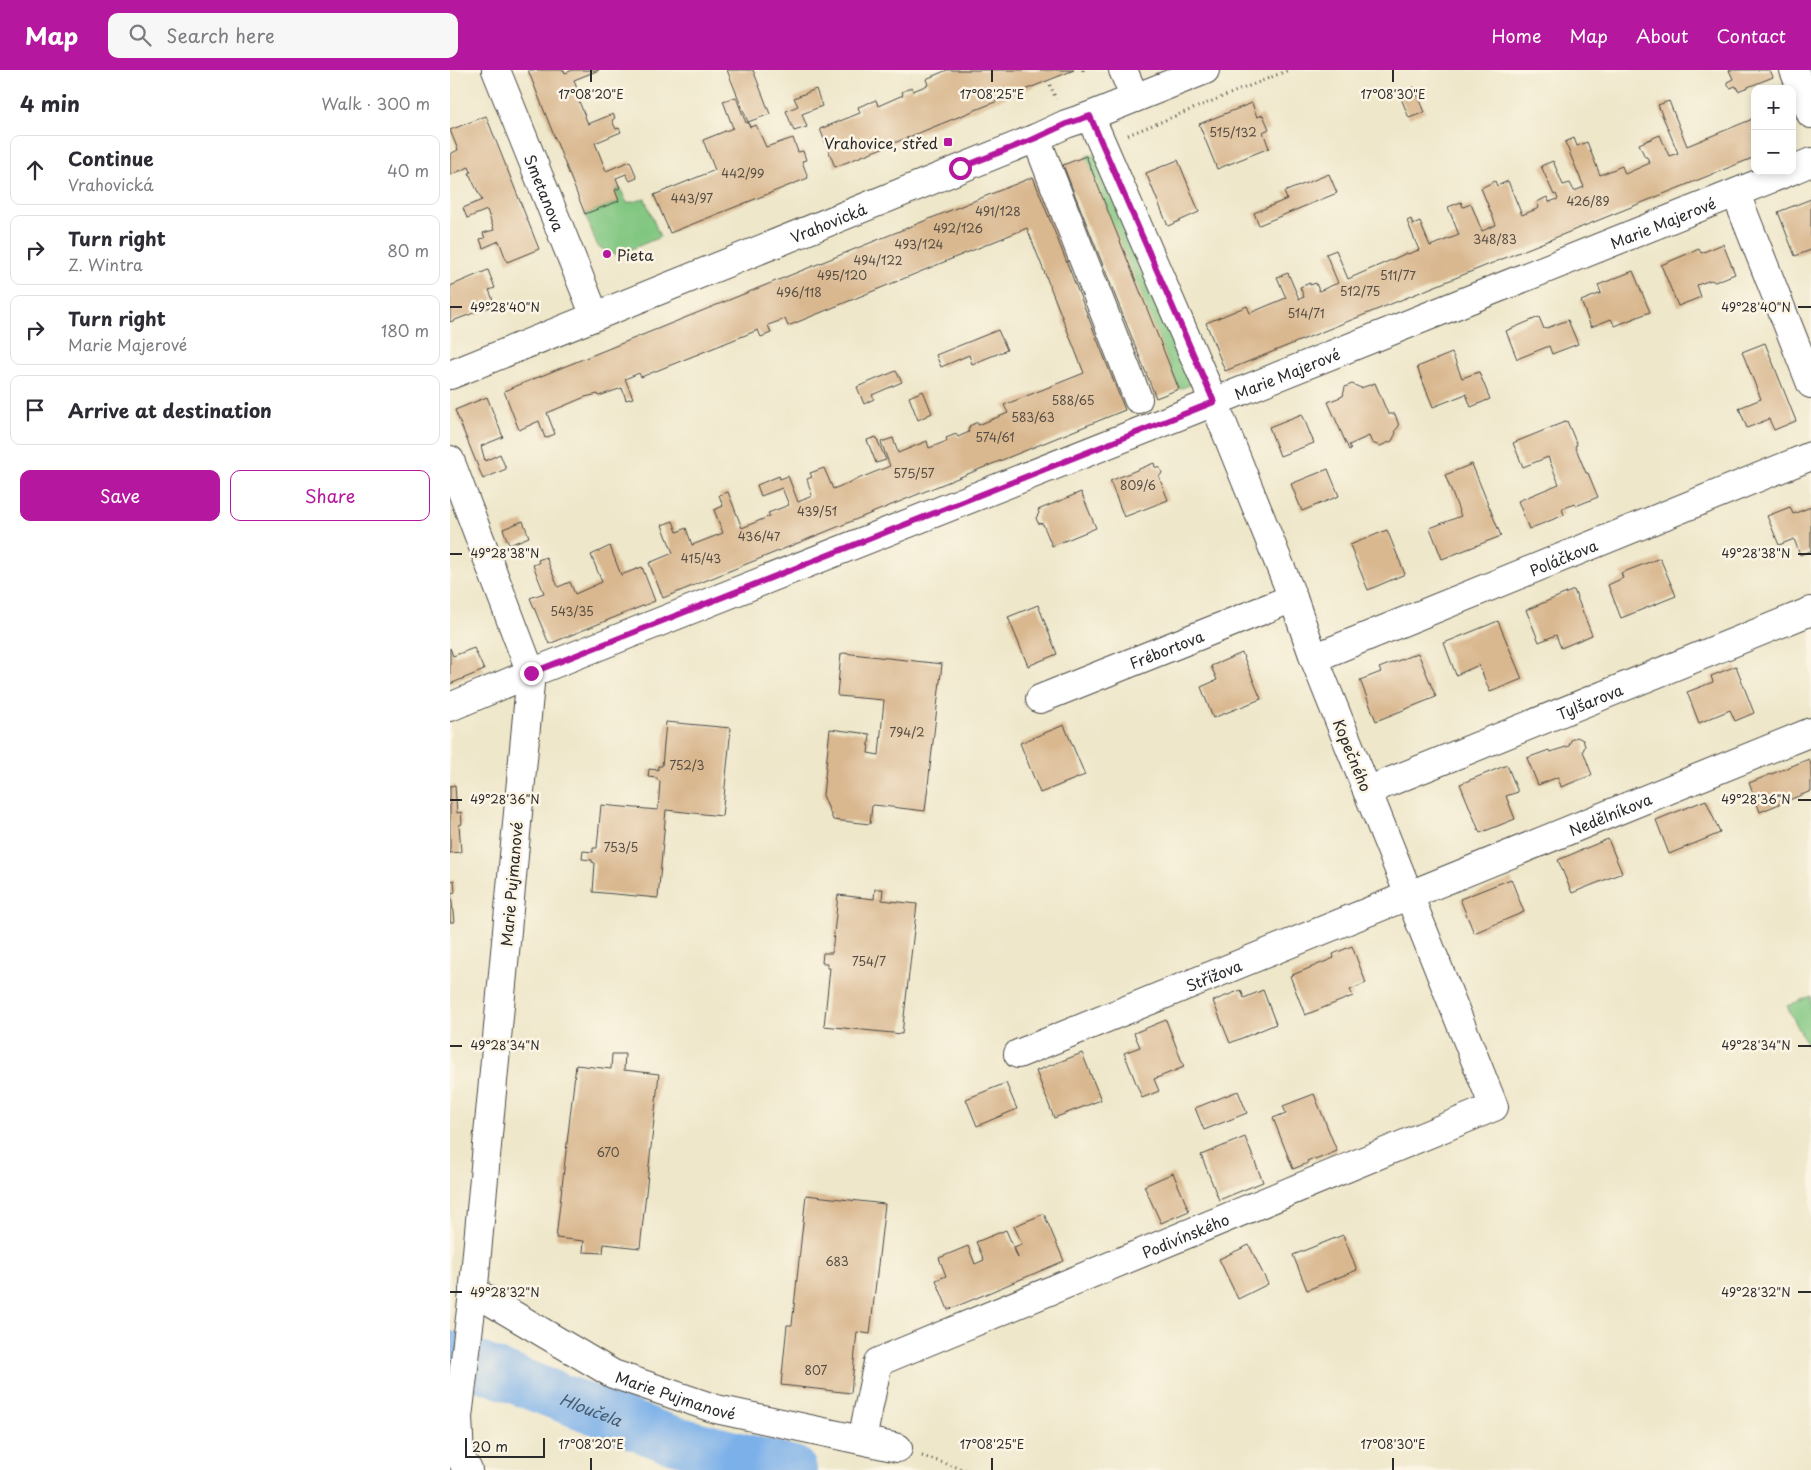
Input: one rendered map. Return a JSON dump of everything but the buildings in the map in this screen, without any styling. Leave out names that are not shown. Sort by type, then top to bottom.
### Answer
[{"type":"street","name":"Smetanova","points":[[496,70],[596,316]]},
{"type":"street","points":[[1123,70],[1135,98]]},
{"type":"street","name":"Vrahovická","points":[[450,375],[1036,138],[1066,124],[1205,70]]},
{"type":"street","points":[[1794,70],[1811,114]]},
{"type":"street","name":"Kopečného","points":[[1090,116],[1214,402],[1293,598],[1314,658],[1494,1107]]},
{"type":"street","points":[[1036,138],[1138,398]]},
{"type":"street","name":"Marie Majerové","points":[[1796,169],[1811,162]]},
{"type":"street","name":"Marie Majerové","points":[[450,707],[531,673],[1781,175]]},
{"type":"street","points":[[1736,194],[1811,384]]},
{"type":"street","name":"Poláčkova","points":[[1314,658],[1811,456]]},
{"type":"street","name":"Marie Pujmanové","points":[[450,460],[531,673],[473,1291],[458,1417],[459,1465]]},
{"type":"street","name":"Frébortova","points":[[1040,698],[1293,598]]},
{"type":"street","name":"Tylšarova","points":[[1367,791],[1811,611]]},
{"type":"street","name":"Nedělníkova","points":[[1410,896],[1811,732]]},
{"type":"street","name":"Střížova","points":[[1018,1054],[1410,896]]},
{"type":"street","name":"Podivínského","points":[[862,1440],[878,1362],[1494,1107]]},
{"type":"street","name":"Marie Pujmanové","points":[[473,1291],[613,1374],[716,1409],[898,1448]]},
{"type":"path","points":[[898,1448],[966,1470]]},
{"type":"green space","points":[[1101,151],[1193,384],[1179,389],[1096,184],[1086,156]]},
{"type":"green space","points":[[620,188],[627,203],[645,199],[660,237],[617,255],[598,247],[585,214],[619,201],[615,190]]},
{"type":"green space","points":[[1811,996],[1811,1053],[1787,1006]]},
{"type":"waterway","name":"Hloučela","points":[[450,1355],[664,1437],[793,1470]]},
{"type":"place","name":"Vrahovice, střed","points":[[948,142]]},
{"type":"place","name":"Pieta","points":[[607,254]]},
{"type":"route","points":[[531,673],[1214,402],[1090,116],[960,168]]}]
